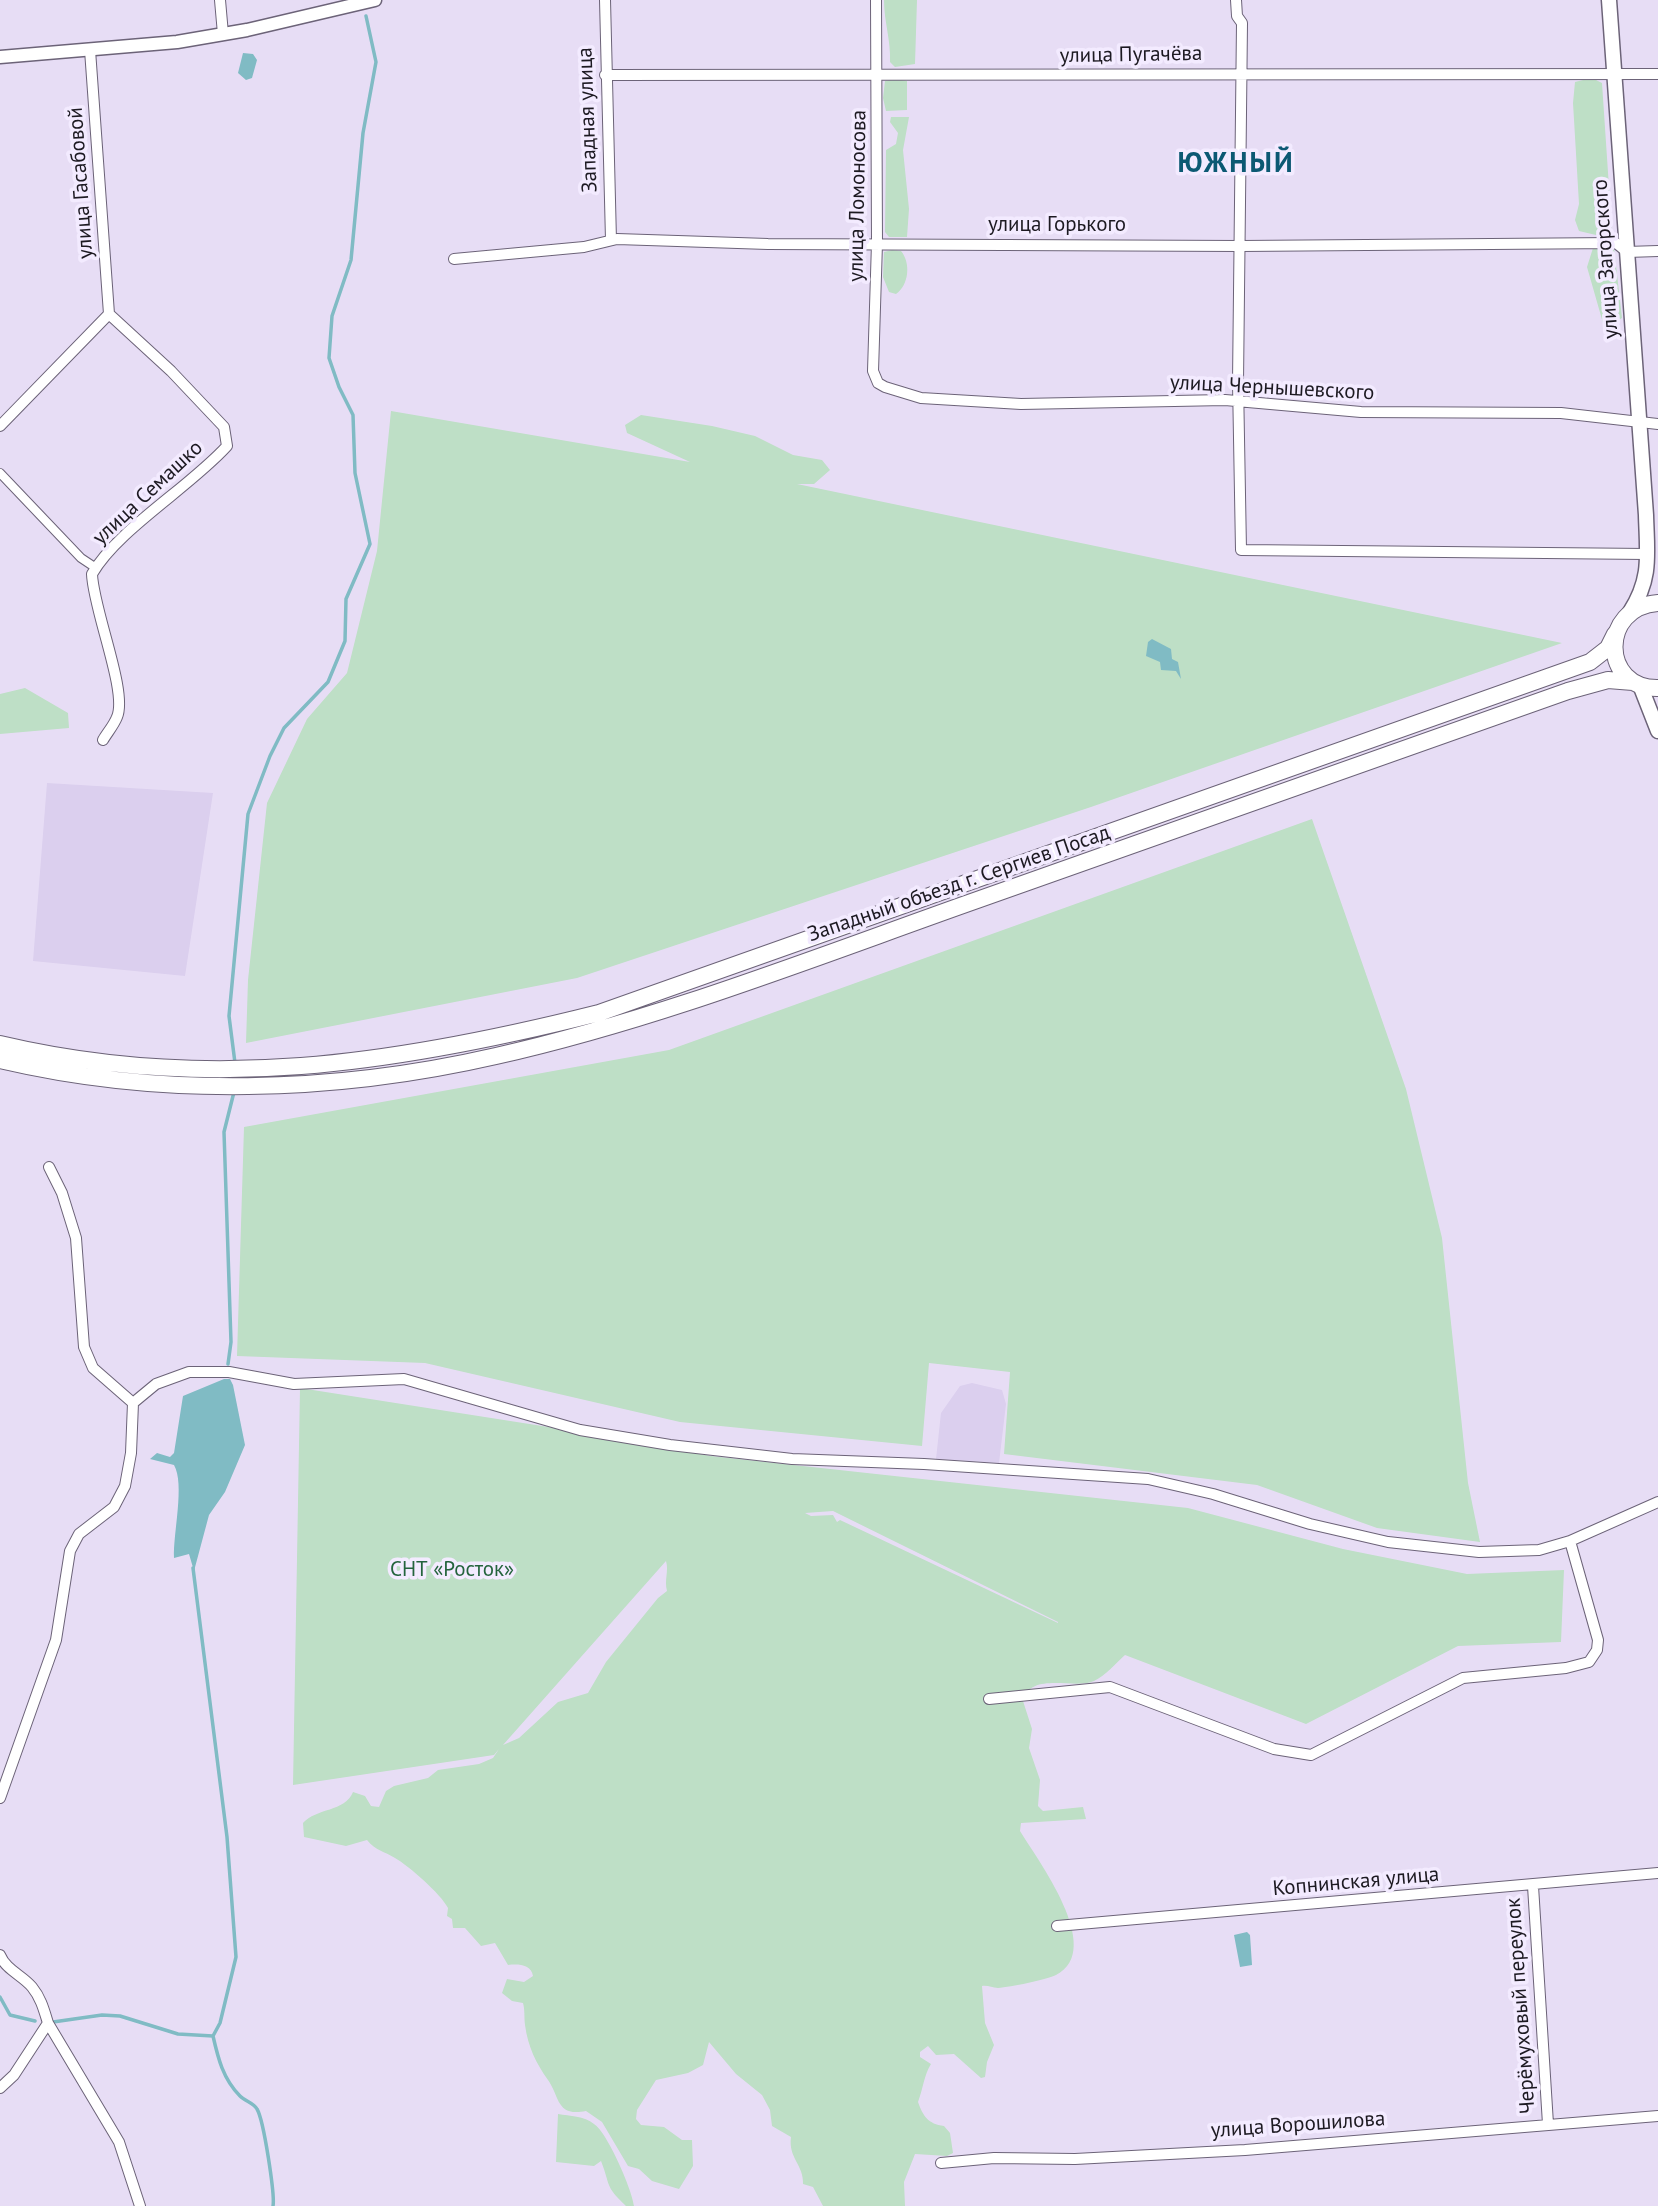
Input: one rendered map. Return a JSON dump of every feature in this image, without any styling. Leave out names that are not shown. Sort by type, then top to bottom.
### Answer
[{"type":"main road","name":"улица Загорского","points":[[1609,0],[1646,515]]},
{"type":"main road","points":[[1630,612],[1646,584],[1646,515]]},
{"type":"main road","points":[[1646,515],[1658,579]]},
{"type":"main road","points":[[1630,612],[1648,604],[1658,603]]},
{"type":"main road","name":"Западный объезд г. Сергиев Посад","points":[[287,1077],[495,1040],[599,1013],[1590,662],[1608,648],[1630,612]]},
{"type":"main road","points":[[1615,634],[1615,657],[1622,671],[1637,683],[1658,731]]},
{"type":"main road","name":"Западный объезд г. Сергиев Посад","points":[[287,1077],[495,1057],[600,1029],[822,954],[1567,691],[1608,680],[1658,688]]},
{"type":"main road","points":[[0,1044],[200,1078]]},
{"type":"main road","points":[[0,1059],[116,1078],[287,1077]]},
{"type":"street","points":[[220,0],[223,34]]},
{"type":"street","points":[[0,57],[151,45],[223,34],[375,0]]},
{"type":"street","name":"Западная улица","points":[[605,0],[611,240]]},
{"type":"street","name":"улица Ломоносова","points":[[876,0],[877,243],[873,371],[878,383],[885,387]]},
{"type":"street","points":[[1236,0],[1237,16],[1242,23],[1243,74],[1241,550],[1647,554]]},
{"type":"street","name":"улица Гасабовой","points":[[90,50],[109,314]]},
{"type":"street","name":"улица Пугачёва","points":[[605,75],[1658,74]]},
{"type":"street","name":"улица Горького","points":[[454,259],[584,247],[611,240],[1241,246],[1616,243],[1627,252],[1658,251]]},
{"type":"street","points":[[0,426],[109,314]]},
{"type":"street","name":"улица Семашко","points":[[103,740],[118,716],[118,692],[93,593],[92,574],[126,536],[206,469],[227,446],[224,427],[171,371],[109,314]]},
{"type":"street","name":"улица Чернышевского","points":[[885,387],[921,398],[1021,404],[1240,401],[1361,412],[1561,413],[1658,424]]},
{"type":"street","points":[[0,474],[81,558],[96,568]]},
{"type":"street","points":[[49,1167],[62,1193],[76,1238],[84,1347],[93,1368],[133,1403]]},
{"type":"street","points":[[0,1798],[56,1640],[70,1551],[79,1534],[114,1507],[125,1486],[131,1453],[133,1403],[156,1384],[189,1372],[229,1372],[294,1384],[404,1379],[580,1430],[670,1445],[792,1459],[924,1464],[1148,1479],[1213,1494],[1310,1524],[1414,1545],[1479,1552],[1539,1550],[1570,1541],[1658,1502]]},
{"type":"street","points":[[989,1699],[1110,1687],[1274,1749],[1311,1755],[1463,1678],[1579,1667],[1590,1662],[1597,1650],[1595,1627],[1570,1541]]},
{"type":"street","name":"Копнинская улица","points":[[1057,1926],[1658,1873]]},
{"type":"street","name":"Черёмуховый переулок","points":[[1533,1886],[1548,2124]]},
{"type":"street","points":[[0,1955],[4,1964],[31,1986],[42,2002],[48,2023],[119,2142],[140,2206]]},
{"type":"street","points":[[0,2088],[14,2075],[48,2023]]},
{"type":"street","name":"улица Ворошилова","points":[[941,2163],[994,2158],[1075,2159],[1245,2150],[1658,2116]]},
{"type":"shaded area","points":[[243,53],[253,54],[257,60],[252,78],[246,80],[238,73]]},
{"type":"shaded area","points":[[1152,639],[1171,649],[1172,659],[1178,662],[1181,679],[1176,671],[1161,670],[1160,662],[1146,656],[1148,642]]},
{"type":"shaded area","points":[[47,783],[213,793],[185,976],[33,961]]},
{"type":"shaded area","points":[[230,1379],[233,1385],[245,1445],[225,1492],[209,1515],[194,1571],[189,1554],[174,1558],[179,1496],[174,1465],[150,1459],[157,1453],[170,1457],[174,1453],[183,1396]]},
{"type":"shaded area","points":[[972,1383],[1002,1390],[1006,1404],[999,1463],[936,1459],[941,1413],[960,1386]]},
{"type":"shaded area","points":[[1247,1932],[1250,1935],[1252,1965],[1240,1967],[1234,1935]]},
{"type":"green space","points":[[884,0],[917,0],[915,64],[895,67],[890,62]]},
{"type":"green space","points":[[1583,80],[1602,83],[1612,232],[1596,235],[1579,231],[1575,220],[1579,204],[1573,103],[1575,82]]},
{"type":"green space","points":[[885,81],[907,81],[907,110],[886,111],[883,98]]},
{"type":"green space","points":[[891,117],[909,117],[903,150],[909,209],[907,237],[889,237],[885,232],[886,150],[896,144],[898,133],[890,122]]},
{"type":"green space","points":[[1593,248],[1614,248],[1622,318],[1612,324],[1603,323],[1587,267]]},
{"type":"green space","points":[[901,251],[907,268],[904,285],[896,294],[889,292],[883,277],[884,252]]},
{"type":"green space","points":[[391,411],[690,462],[627,433],[625,425],[641,415],[712,426],[755,436],[793,455],[822,460],[830,470],[814,484],[797,484],[1562,643],[1091,807],[577,978],[246,1043],[248,980],[267,803],[307,719],[347,673],[377,551]]},
{"type":"green space","points":[[25,688],[68,713],[69,728],[0,734],[0,694]]},
{"type":"green space","points":[[1312,819],[1406,1089],[1442,1238],[1468,1483],[1480,1542],[1377,1528],[1257,1485],[1004,1454],[1010,1372],[929,1363],[922,1446],[680,1422],[425,1363],[237,1356],[244,1127],[669,1050]]},
{"type":"green space","name":"СНТ «Росток»","points":[[300,1388],[574,1431],[711,1456],[1188,1508],[1343,1549],[1467,1574],[1564,1570],[1561,1642],[1458,1646],[1306,1724],[1125,1655],[1094,1681],[1044,1684],[1034,1686],[1027,1692],[1023,1701],[1032,1729],[1029,1748],[1040,1780],[1038,1806],[1043,1811],[1083,1807],[1086,1819],[1021,1823],[1020,1831],[1063,1904],[1071,1926],[1074,1946],[1070,1963],[1056,1975],[1036,1981],[996,1988],[982,1986],[985,2023],[994,2045],[987,2062],[985,2077],[981,2078],[954,2054],[936,2055],[928,2046],[920,2052],[920,2057],[931,2064],[918,2102],[927,2118],[944,2126],[950,2133],[953,2153],[947,2156],[915,2154],[904,2182],[905,2206],[823,2206],[813,2187],[803,2184],[803,2177],[792,2151],[791,2137],[772,2126],[770,2110],[762,2095],[736,2074],[709,2042],[703,2065],[688,2073],[656,2080],[637,2110],[636,2119],[641,2125],[664,2127],[682,2140],[692,2140],[693,2166],[679,2189],[652,2181],[639,2169],[628,2166],[602,2122],[586,2111],[569,2111],[560,2104],[530,2048],[523,2003],[512,2001],[502,1993],[507,1979],[524,1982],[533,1976],[530,1969],[520,1965],[508,1965],[495,1943],[481,1946],[465,1928],[453,1928],[452,1919],[447,1916],[448,1908],[432,1888],[401,1862],[377,1849],[367,1840],[346,1846],[304,1837],[303,1823],[344,1803],[353,1792],[365,1796],[371,1806],[379,1807],[386,1791],[394,1786],[428,1778],[438,1770],[479,1764],[493,1758],[499,1749],[494,1755],[293,1785]],"holes":[[[833,1511],[1058,1622],[1058,1623],[840,1520],[837,1522],[833,1515],[811,1516],[805,1513]],[[666,1561],[667,1591],[658,1598],[606,1662],[588,1693],[558,1702],[519,1738],[503,1745]]]},
{"type":"green space","points":[[558,2114],[586,2119],[599,2129],[618,2162],[634,2206],[626,2206],[614,2194],[601,2161],[594,2166],[556,2162]]},
{"type":"waterway","points":[[235,1063],[229,1016],[248,814],[270,756],[284,728],[328,682],[345,641],[346,599],[370,544],[355,473],[353,415],[329,358],[332,316],[351,260],[363,133],[376,62],[366,16]]},
{"type":"waterway","points":[[228,1364],[231,1342],[224,1132],[234,1092]]},
{"type":"waterway","points":[[193,1568],[227,1837],[236,1957],[220,2023],[213,2036],[229,2083],[240,2096],[256,2107],[260,2116],[273,2206]]},
{"type":"waterway","points":[[0,1997],[10,2015],[35,2021]]},
{"type":"waterway","points":[[53,2022],[102,2015],[120,2016],[178,2034],[213,2036]]},
{"type":"district","name":"ЮЖНЫЙ","points":[[1236,164]]}]
